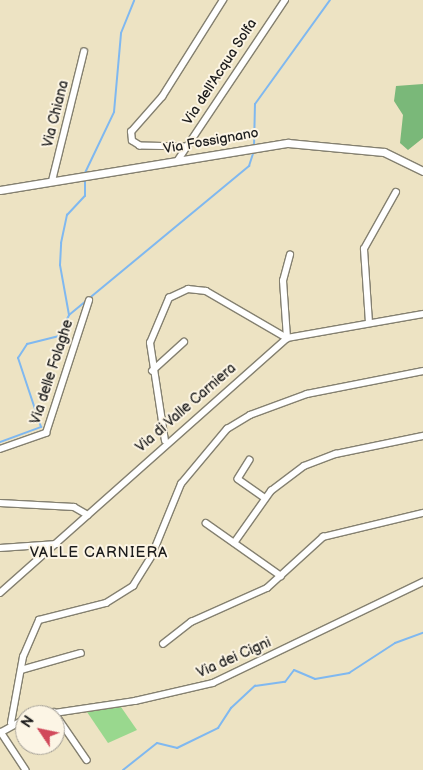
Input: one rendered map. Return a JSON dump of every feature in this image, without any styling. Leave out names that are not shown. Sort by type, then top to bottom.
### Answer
[{"type":"street","points":[[187,147],[140,146],[132,141],[131,132],[162,97],[223,0]]},
{"type":"street","name":"Via dell'Acqua Solfa","points":[[178,160],[285,0]]},
{"type":"street","name":"Via Chiana","points":[[52,181],[84,52]]},
{"type":"street","name":"Via Fossignano","points":[[0,190],[260,146],[313,144],[377,151],[423,171]]},
{"type":"street","points":[[369,323],[363,253],[372,228],[396,192]]},
{"type":"street","points":[[287,338],[283,281],[290,255]]},
{"type":"street","points":[[165,441],[152,370],[150,339],[159,312],[169,298],[184,290],[212,294],[287,338]]},
{"type":"street","name":"Via delle Folaghe","points":[[0,450],[46,433],[89,301]]},
{"type":"street","name":"Via di Valle Carniera","points":[[0,593],[57,544],[165,441],[287,338],[423,314]]},
{"type":"street","points":[[152,370],[184,342]]},
{"type":"street","points":[[11,723],[21,670],[41,619],[106,603],[135,583],[181,484],[232,425],[315,392],[423,372]]},
{"type":"street","points":[[234,543],[265,498],[288,477],[320,459],[423,436]]},
{"type":"street","points":[[250,460],[238,479],[265,498]]},
{"type":"street","points":[[0,504],[74,507],[88,515]]},
{"type":"street","points":[[163,644],[188,624],[263,590],[325,536],[423,513]]},
{"type":"street","points":[[206,524],[281,576]]},
{"type":"street","points":[[0,548],[57,544]]},
{"type":"street","name":"Via dei Cigni","points":[[65,711],[135,702],[216,682],[423,582]]},
{"type":"street","points":[[21,670],[81,654]]},
{"type":"street","points":[[15,722],[0,732],[26,770]]},
{"type":"street","points":[[65,728],[87,760]]},
{"type":"green space","points":[[423,84],[423,138],[408,150],[400,143],[403,115],[394,101],[396,86]]},
{"type":"green space","points":[[121,707],[137,730],[108,743],[85,709]]},
{"type":"waterway","points":[[84,175],[114,112],[121,33],[134,0]]},
{"type":"waterway","points":[[254,147],[255,104],[330,0]]},
{"type":"waterway","points":[[69,315],[249,166],[254,151]]},
{"type":"waterway","points":[[0,442],[41,427],[18,358],[27,344],[58,336],[69,315],[60,265],[61,243],[67,215],[85,196],[85,179]]},
{"type":"waterway","points":[[123,770],[157,743],[177,748],[218,728],[231,708],[255,686],[285,682],[294,670],[315,679],[349,673],[395,643],[423,633]]},
{"type":"district","name":"VALLE CARNIERA","points":[[99,553]]}]
